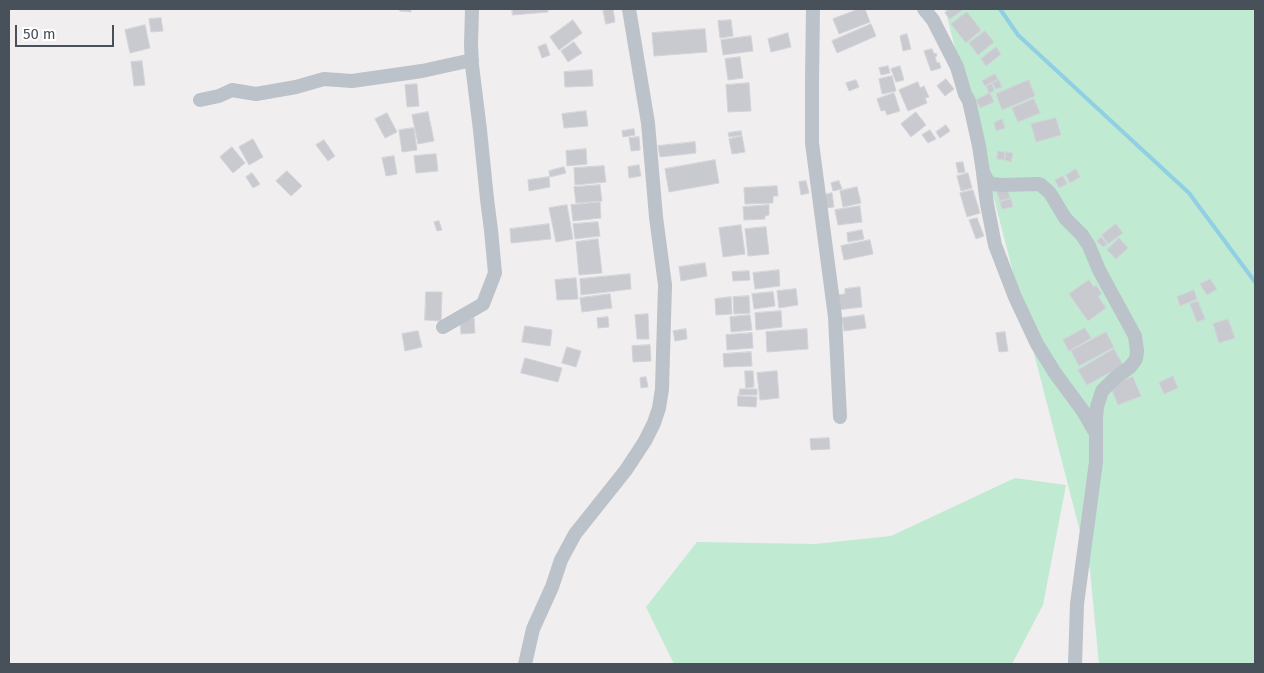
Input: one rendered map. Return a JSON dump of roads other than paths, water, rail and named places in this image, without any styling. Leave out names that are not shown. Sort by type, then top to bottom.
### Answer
[{"type":"street","points":[[443,327],[483,304],[495,273],[492,230],[472,60],[472,9]]},
{"type":"street","points":[[525,664],[533,629],[552,587],[561,560],[575,534],[626,470],[645,441],[659,408],[662,389],[665,285],[656,217],[648,123],[629,9]]},
{"type":"street","points":[[813,9],[812,143],[835,317],[840,417]]},
{"type":"street","points":[[924,9],[933,20],[957,67],[969,101],[979,146],[995,245],[1015,297],[1037,344],[1055,374],[1083,411],[1096,435]]},
{"type":"street","points":[[200,100],[219,96],[232,90],[256,94],[296,87],[324,79],[352,81],[422,71],[472,60]]},
{"type":"street","points":[[983,172],[992,184],[1038,184],[1050,194],[1065,218],[1082,235],[1089,246],[1099,270],[1135,336],[1136,359],[1130,367],[1116,377],[1102,392],[1097,407],[1096,462],[1077,604],[1075,664]]},
{"type":"waterway","points":[[1000,9],[1018,35],[1189,193],[1255,282]]}]
